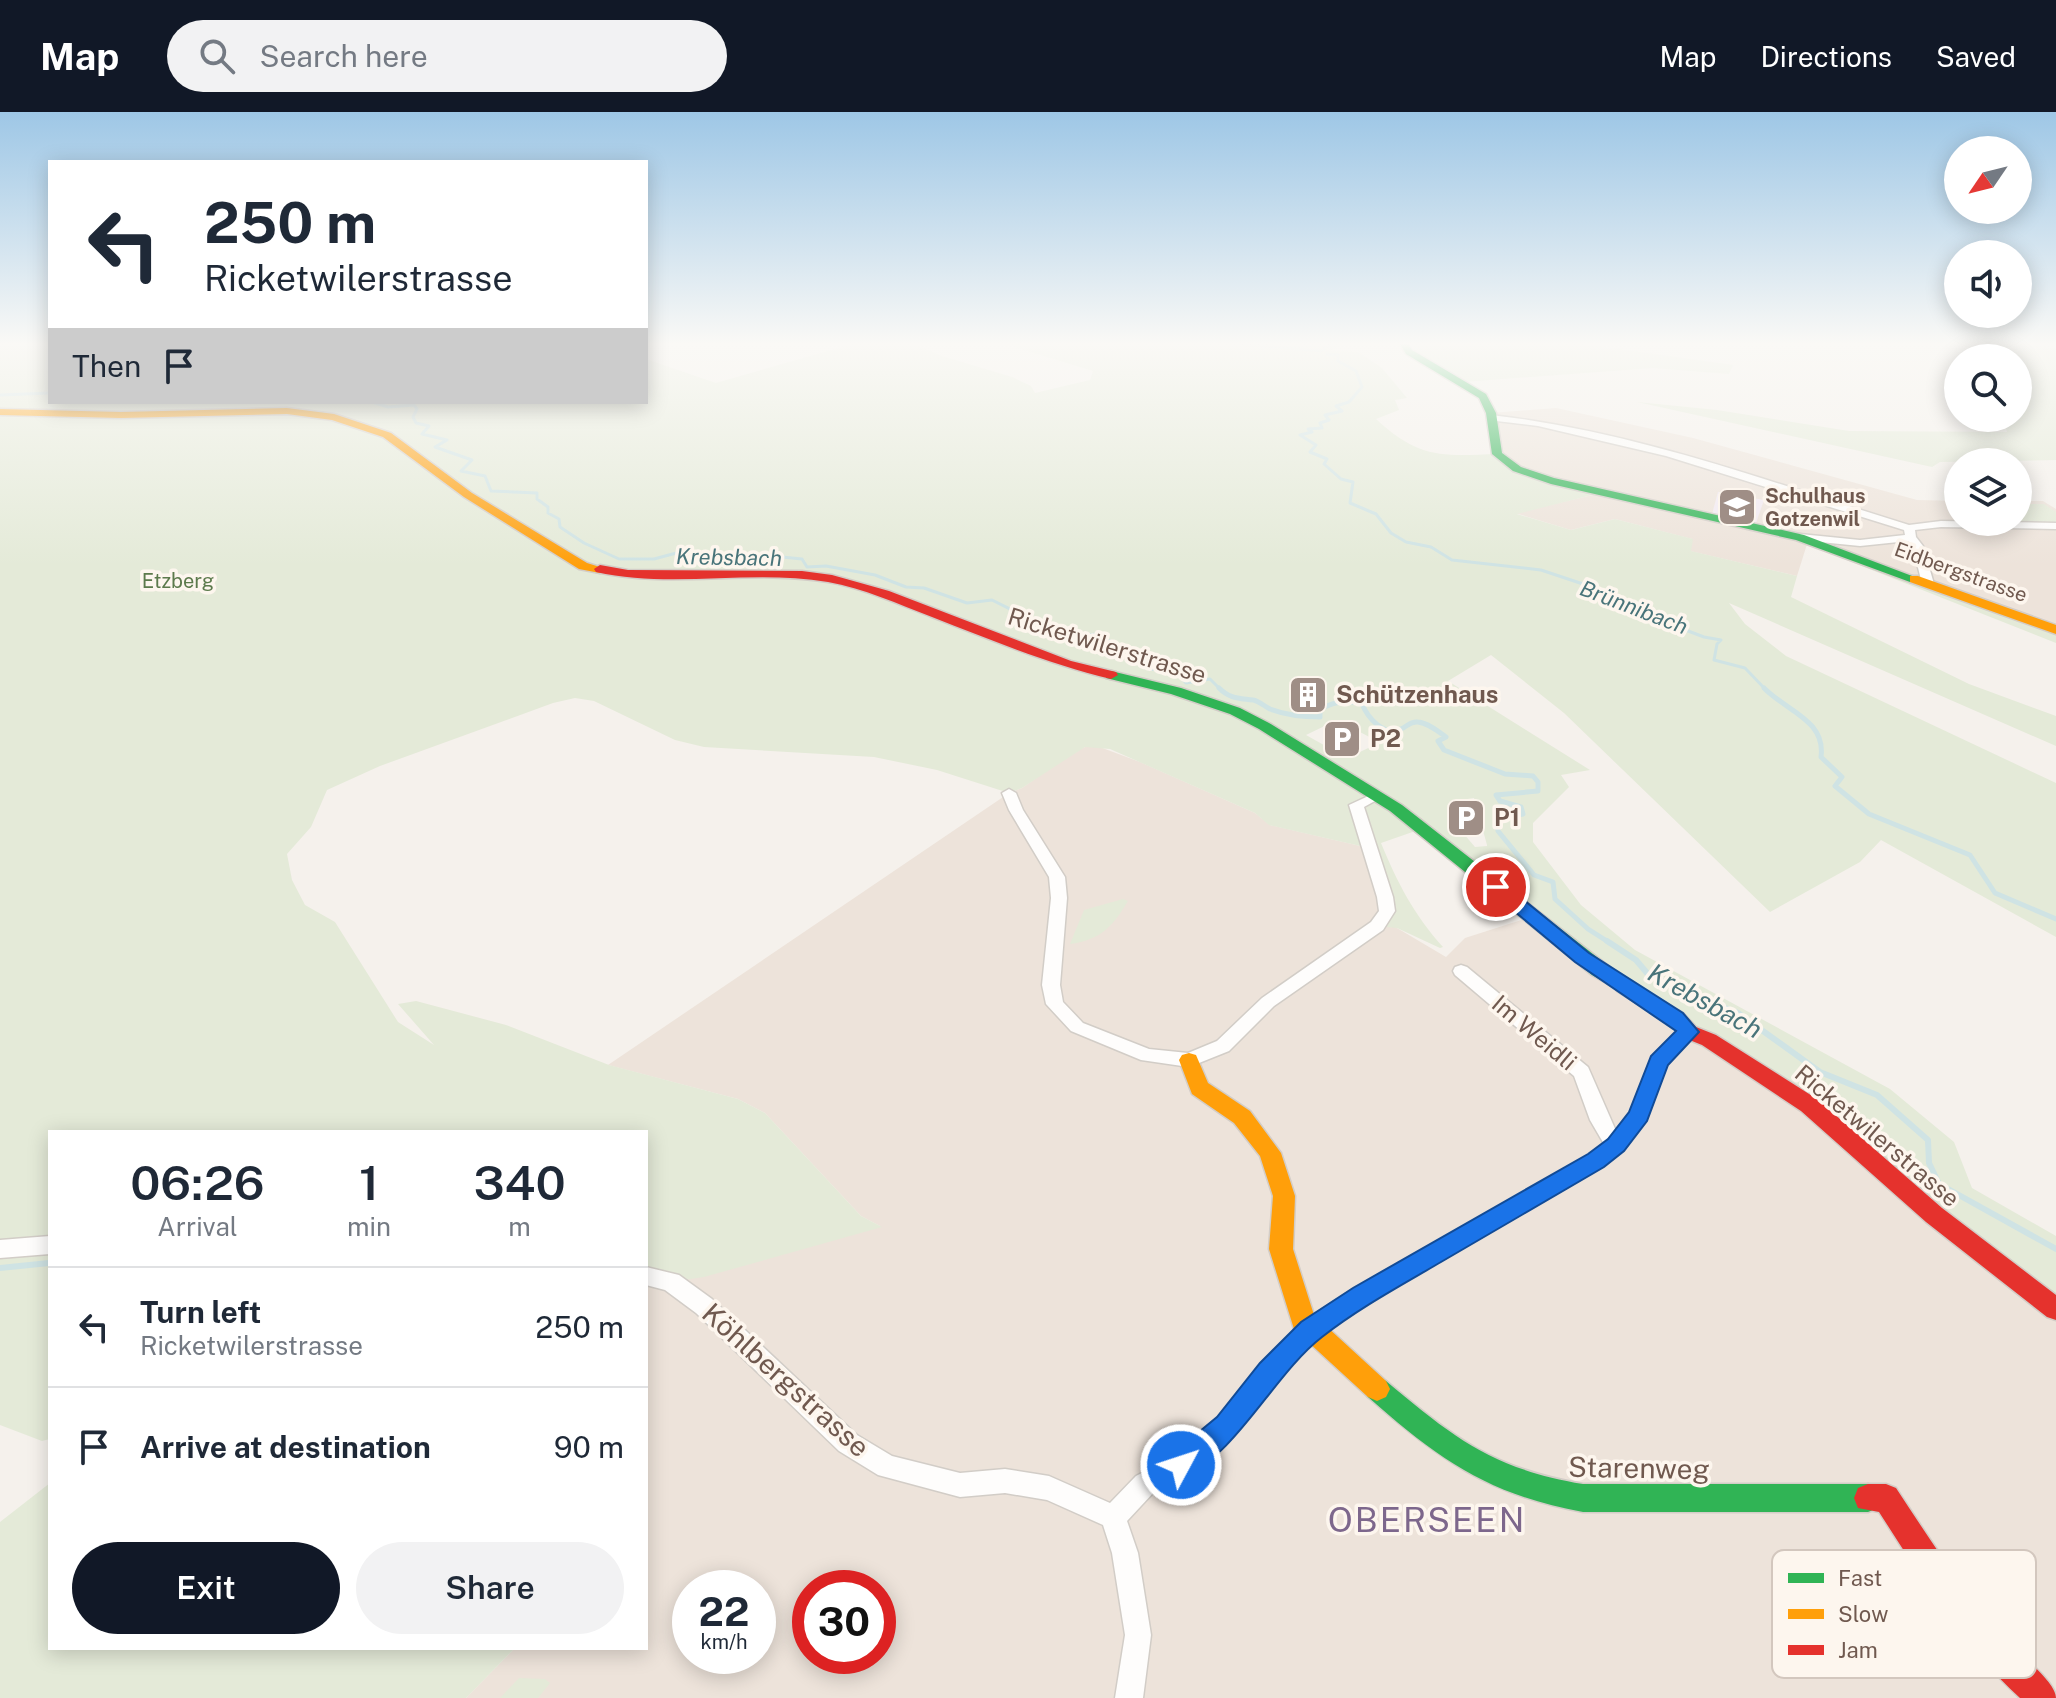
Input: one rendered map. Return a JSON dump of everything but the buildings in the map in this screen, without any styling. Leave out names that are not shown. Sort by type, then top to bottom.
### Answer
[{"type":"street","name":"Ricketwilerstrasse","points":[[338,418],[369,426],[387,435],[468,495],[583,566],[628,574],[802,575],[860,586],[1066,664],[1176,691],[1235,711],[1264,726],[1424,828],[1565,944],[1676,1018],[1689,1032],[1709,1040],[1809,1105],[1934,1215],[2056,1309]]},
{"type":"street","points":[[1491,418],[1538,423],[1669,454],[1910,533],[1918,546],[1928,584]]},
{"type":"street","name":"Eidbergstrasse","points":[[1491,418],[1497,454],[1528,474],[1656,507],[1800,537],[2056,630]]},
{"type":"street","points":[[1800,537],[1860,543],[1941,524],[2056,526]]},
{"type":"street","points":[[1009,793],[1057,877],[1059,898],[1051,985],[1055,1004],[1077,1027],[1147,1055],[1189,1060],[1223,1046],[1268,1002],[1377,926],[1387,911],[1385,897],[1356,805],[1377,796]]},
{"type":"street","name":"Im Weidli","points":[[1461,971],[1581,1072],[1590,1089],[1602,1131],[1616,1145]]},
{"type":"street","points":[[1129,1698],[1138,1635],[1125,1553],[1113,1517],[1145,1484],[1181,1465],[1227,1426],[1269,1372],[1310,1330],[1362,1295],[1596,1161],[1616,1145],[1639,1115],[1659,1061],[1689,1032]]},
{"type":"street","name":"Starenweg","points":[[1189,1060],[1199,1088],[1242,1117],[1270,1153],[1284,1196],[1281,1249],[1295,1300],[1310,1330],[1446,1444],[1487,1471],[1539,1492],[1583,1498],[1886,1498],[1920,1550]]},
{"type":"street","points":[[0,1249],[48,1245]]},
{"type":"street","name":"Köhlbergstrasse","points":[[648,1276],[671,1282],[704,1306],[848,1443],[887,1467],[960,1485],[1005,1481],[1049,1488],[1113,1517]]},
{"type":"street","name":"Starenweg","points":[[2019,1678],[2033,1695]]},
{"type":"shaded area","points":[[1492,418],[1602,418],[1693,438],[1917,500],[1944,501],[1944,536],[2032,536],[2032,501],[2043,501],[2056,509],[2056,630],[1808,541],[1797,576],[1690,551],[1692,539],[1615,519],[1571,530],[1515,513],[1597,494],[1504,461]]},
{"type":"shaded area","name":"Schulhaus Gotzenwil","points":[[1718,492],[1764,500],[1756,523],[1712,514]]},
{"type":"shaded area","points":[[1097,746],[1255,813],[1270,825],[1369,848],[1397,928],[1446,957],[1465,938],[1531,917],[1709,1040],[2056,1309],[2056,1698],[466,1698],[513,1650],[648,1650],[648,1276],[880,1226],[861,1216],[765,1113],[738,1099],[608,1065],[1009,793],[1022,788],[1074,752]]},
{"type":"green space","name":"Etzberg","points":[[0,418],[1379,418],[1376,419],[1391,432],[1419,448],[1446,454],[1497,454],[1504,461],[1600,493],[1517,514],[1571,530],[1615,519],[1693,539],[1691,551],[1797,576],[1791,597],[1969,684],[2056,716],[2056,746],[1729,603],[1745,624],[1786,656],[2056,783],[2056,937],[1881,840],[1860,862],[1770,912],[1564,713],[1491,655],[1448,681],[1590,770],[1561,775],[1569,787],[1533,823],[1533,842],[1581,905],[1635,950],[1890,1089],[1954,1142],[1972,1188],[2056,1236],[2056,1309],[1709,1040],[1424,828],[1381,843],[1407,898],[1443,947],[1440,948],[1397,928],[1377,926],[1387,911],[1369,848],[1269,825],[1255,813],[1110,749],[1085,747],[1022,788],[1009,793],[937,770],[874,757],[704,747],[675,740],[594,701],[575,698],[553,703],[380,766],[327,790],[311,827],[287,854],[292,880],[305,905],[335,922],[398,1022],[434,1045],[398,1004],[416,1001],[506,1025],[609,1065],[738,1099],[765,1113],[861,1216],[882,1227],[704,1277],[671,1282],[648,1276],[648,1130],[48,1130],[48,1440],[42,1441],[0,1425]],"holes":[[[1337,720],[1379,742],[1347,758],[1306,735]],[[1474,798],[1487,845],[1475,847],[1457,826],[1449,809],[1454,801]]]},
{"type":"green space","points":[[1710,418],[1767,418],[1849,431],[2032,432],[2032,418],[2056,418],[2056,460],[2032,460],[2032,448],[1944,448],[1944,462],[1932,467]]},
{"type":"green space","points":[[2032,504],[2044,504],[2056,512],[2056,522],[2032,522]]},
{"type":"green space","points":[[1808,540],[2056,630],[2056,643],[1806,544]]},
{"type":"green space","points":[[1123,899],[1128,901],[1105,930],[1090,939],[1070,944],[1084,910]]},
{"type":"green space","points":[[48,1485],[48,1650],[513,1650],[466,1698],[0,1698],[0,1522]]},
{"type":"green space","points":[[519,1678],[545,1679],[550,1683],[538,1698],[500,1698]]},
{"type":"waterway","name":"Krebsbach","points":[[414,418],[416,423],[429,426],[422,434],[447,440],[435,447],[472,460],[461,471],[485,476],[491,491],[537,493],[537,499],[548,507],[548,513],[559,519],[560,527],[584,543],[619,559],[654,559],[680,552],[709,559],[762,555],[802,559],[807,567],[826,566],[875,575],[906,587],[924,588],[967,603],[992,600],[1026,617],[1016,620],[1016,625],[1025,629],[1054,629],[1079,636],[1096,634],[1122,647]]},
{"type":"waterway","name":"Brünnibach","points":[[1327,418],[1329,420],[1320,423],[1322,428],[1308,429],[1312,432],[1300,435],[1316,445],[1310,452],[1327,459],[1324,464],[1341,479],[1353,482],[1350,503],[1376,514],[1391,533],[1406,542],[1431,547],[1452,560],[1541,570],[1586,585],[1622,606],[1704,637],[1721,640],[1717,644],[1714,660],[1745,668],[1765,689]]},
{"type":"waterway","name":"Krebsbach","points":[[1141,653],[1151,658],[1149,669],[1175,671],[1186,683],[1210,679],[1231,696],[1255,701],[1288,714],[1320,717],[1320,710],[1335,703],[1362,704],[1372,720],[1383,728],[1395,731],[1413,722],[1422,723],[1446,737],[1438,741],[1444,750],[1505,774],[1533,776],[1538,782],[1538,791],[1496,795],[1500,801],[1521,807],[1523,814],[1503,818],[1497,824],[1498,831],[1534,875],[1553,882],[1555,899],[1588,929],[1610,943]]},
{"type":"waterway","name":"Brünnibach","points":[[1765,689],[1811,725],[1821,744],[1821,757],[1842,777],[1835,786],[1869,814],[1970,855],[1995,893],[2056,919]]},
{"type":"waterway","name":"Krebsbach","points":[[1607,941],[1636,960],[1647,973],[1691,995],[1738,1013],[1820,1072],[1877,1095],[1928,1140],[1929,1163],[1939,1184],[2056,1249]]},
{"type":"waterway","points":[[0,1268],[48,1263]]},
{"type":"traffic: fast","points":[[1492,418],[1497,454],[1517,469],[1551,481],[1800,537],[1914,579]]},
{"type":"traffic: fast","points":[[1111,675],[1176,691],[1235,711],[1264,726],[1396,808],[1599,970],[1624,986]]},
{"type":"traffic: fast","points":[[1377,1389],[1425,1429],[1471,1461],[1495,1474],[1551,1492],[1583,1498],[1868,1498]]},
{"type":"traffic: slow","points":[[337,418],[387,435],[468,495],[583,566],[600,569]]},
{"type":"traffic: slow","points":[[1914,579],[2056,630]]},
{"type":"traffic: slow","points":[[1189,1060],[1199,1088],[1242,1117],[1270,1153],[1284,1196],[1281,1249],[1303,1321],[1377,1389]]},
{"type":"traffic: jam","points":[[600,569],[628,574],[802,575],[832,579],[884,594],[1066,664],[1111,675]]},
{"type":"traffic: jam","points":[[1624,986],[1676,1018],[1689,1032],[1709,1040],[1809,1105],[1934,1215],[2056,1309]]},
{"type":"traffic: jam","points":[[1868,1498],[1886,1498],[1920,1550]]},
{"type":"traffic: jam","points":[[2021,1678],[2043,1698]]},
{"type":"place","name":"Schulhaus Gotzenwil","points":[[1737,507]]},
{"type":"place","name":"Schützenhaus","points":[[1308,695]]},
{"type":"place","name":"P2","points":[[1342,739]]},
{"type":"place","name":"P1","points":[[1466,818]]},
{"type":"district","name":"OBERSEEN","points":[[1427,1520]]},
{"type":"route","points":[[1181,1465],[1227,1426],[1269,1372],[1310,1330],[1362,1295],[1596,1161],[1616,1145],[1639,1115],[1659,1061],[1689,1032],[1676,1018],[1599,970],[1496,887]]}]
